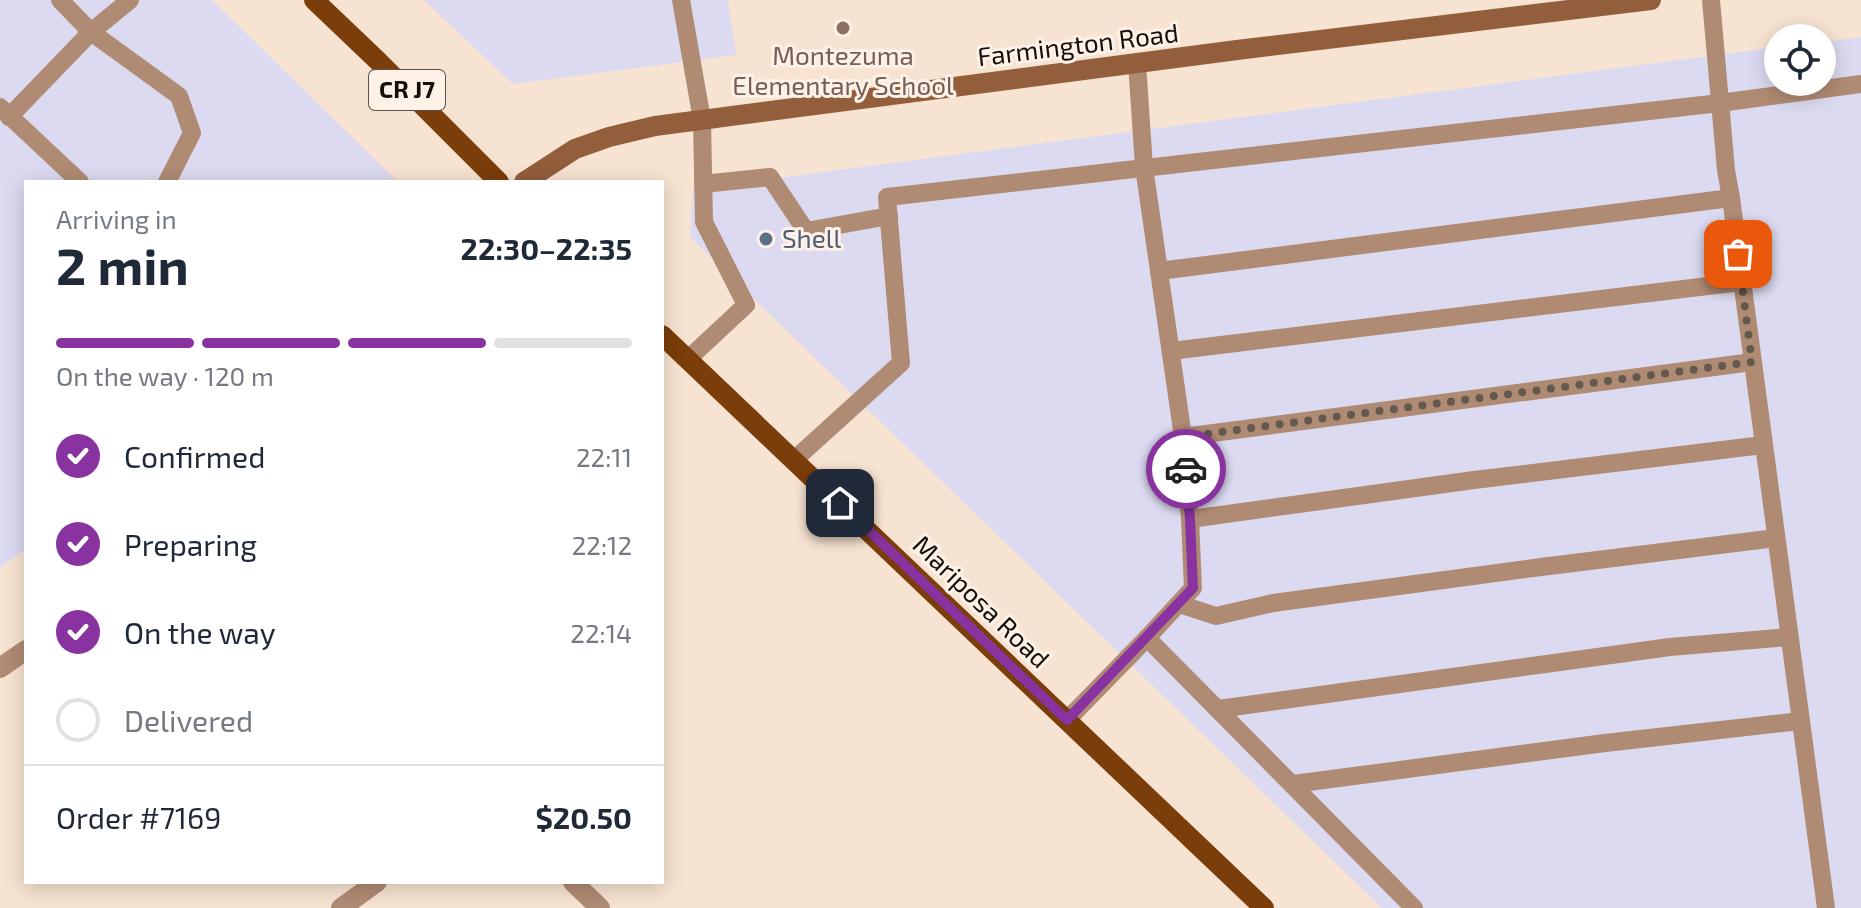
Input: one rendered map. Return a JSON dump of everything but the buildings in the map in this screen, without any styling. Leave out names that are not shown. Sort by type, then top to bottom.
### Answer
[{"type":"main road","name":"CR J7","points":[[314,0],[497,180]]},
{"type":"main road","name":"Farmington Road","points":[[527,180],[575,149],[655,126],[1545,6],[1641,1]]},
{"type":"main road","name":"Mariposa Road","points":[[664,337],[1264,908]]},
{"type":"street","points":[[0,668],[24,651]]},
{"type":"street","points":[[341,908],[374,884]]},
{"type":"street","points":[[575,884],[600,908]]},
{"type":"lane","points":[[60,0],[91,32],[179,96],[192,133],[168,180]]},
{"type":"lane","points":[[78,180],[5,112],[130,0]]},
{"type":"lane","points":[[681,0],[702,120],[704,222],[746,305],[688,359]]},
{"type":"lane","points":[[1711,0],[1726,170],[1826,908]]},
{"type":"lane","points":[[1067,720],[1193,588],[1183,437],[1144,167],[1137,63]]},
{"type":"lane","points":[[794,460],[901,363],[887,197],[1720,103],[1861,84]]},
{"type":"lane","points":[[703,184],[770,177],[806,231],[889,216]]},
{"type":"lane","points":[[1159,271],[1731,198]]},
{"type":"lane","points":[[1171,351],[1741,282]]},
{"type":"lane","points":[[1183,437],[1752,362]]},
{"type":"lane","points":[[1190,519],[1763,445]]},
{"type":"lane","points":[[1179,604],[1216,616],[1273,603],[1776,538]]},
{"type":"lane","points":[[1218,709],[1670,647],[1789,637]]},
{"type":"lane","points":[[1147,638],[1414,908]]},
{"type":"lane","points":[[1293,784],[1800,721]]},
{"type":"shaded area","points":[[0,0],[212,0],[396,180],[24,180],[24,550],[0,568]]},
{"type":"shaded area","points":[[424,0],[728,0],[736,55],[513,84]]},
{"type":"shaded area","points":[[1861,37],[1861,908],[1382,908],[690,237],[693,189],[1764,49],[1764,96],[1836,96],[1836,40]]},
{"type":"way so far","points":[[1186,469],[1183,437],[1752,362],[1738,254]]},
{"type":"place","name":"Montezuma Elementary School","points":[[843,28]]},
{"type":"place","name":"Shell","points":[[766,239]]},
{"type":"route","points":[[840,503],[1067,720],[1193,588],[1186,469]]}]
